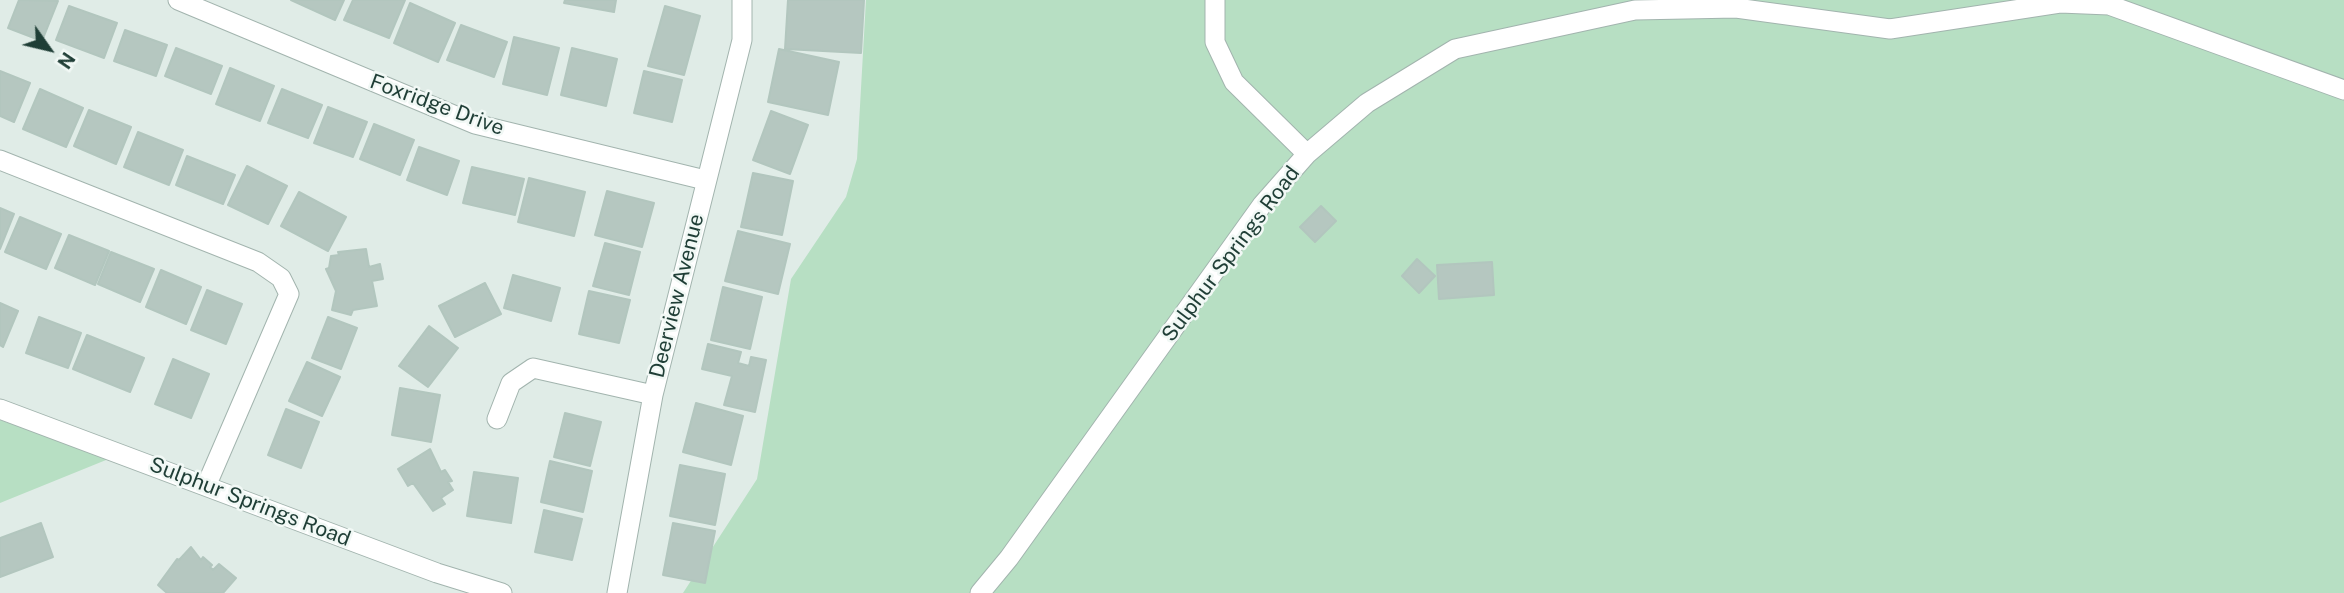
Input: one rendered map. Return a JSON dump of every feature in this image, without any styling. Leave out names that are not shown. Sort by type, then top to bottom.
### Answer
[{"type":"street","name":"Foxridge Drive","points":[[178,0],[475,124],[705,180]]},
{"type":"street","name":"Deerview Avenue","points":[[617,593],[653,395],[742,40],[742,0]]},
{"type":"street","points":[[1215,0],[1215,42],[1234,82],[1307,154]]},
{"type":"street","name":"Sulphur Springs Road","points":[[981,593],[1009,558],[1262,205],[1307,154],[1367,103],[1455,48],[1635,10],[1736,8],[1890,29],[2060,4],[2109,5],[2344,90]]},
{"type":"street","points":[[0,160],[258,262],[281,278],[289,294],[207,484]]},
{"type":"street","points":[[497,419],[511,383],[533,368],[653,395]]},
{"type":"street","name":"Sulphur Springs Road","points":[[0,409],[207,484],[398,558],[502,593]]},
{"type":"green space","points":[[866,0],[2344,0],[2344,593],[683,593],[757,479],[791,279],[846,197],[857,159]]},
{"type":"green space","points":[[0,420],[111,458],[0,503]]},
{"type":"building","points":[[19,0],[58,1],[42,41],[8,28]]},
{"type":"building","points":[[291,0],[344,0],[335,20]]},
{"type":"building","points":[[353,0],[405,0],[389,38],[344,20]]},
{"type":"building","points":[[565,0],[616,0],[614,12],[564,3]]},
{"type":"building","points":[[788,0],[864,0],[861,53],[785,49]]},
{"type":"building","points":[[410,3],[455,23],[438,62],[394,43]]},
{"type":"building","points":[[69,6],[117,23],[104,58],[56,40]]},
{"type":"building","points":[[665,6],[700,16],[684,75],[648,66]]},
{"type":"building","points":[[461,25],[507,42],[494,77],[447,60]]},
{"type":"building","points":[[125,30],[167,45],[156,76],[114,61]]},
{"type":"building","points":[[514,37],[559,48],[547,95],[503,84]]},
{"type":"building","points":[[176,48],[222,66],[211,94],[165,76]]},
{"type":"building","points":[[572,48],[617,59],[606,106],[561,95]]},
{"type":"building","points":[[779,49],[839,62],[828,115],[768,102]]},
{"type":"building","points":[[230,68],[274,86],[260,121],[216,104]]},
{"type":"building","points":[[0,71],[30,83],[14,122],[0,116]]},
{"type":"building","points":[[644,71],[682,80],[672,122],[634,113]]},
{"type":"building","points":[[40,89],[83,108],[66,147],[23,129]]},
{"type":"building","points":[[282,89],[322,105],[308,138],[268,123]]},
{"type":"building","points":[[328,107],[367,122],[353,157],[314,143]]},
{"type":"building","points":[[89,110],[131,127],[116,164],[74,146]]},
{"type":"building","points":[[771,111],[808,125],[790,174],[753,160]]},
{"type":"building","points":[[374,124],[414,140],[400,175],[360,159]]},
{"type":"building","points":[[138,132],[183,150],[169,185],[124,167]]},
{"type":"building","points":[[419,147],[459,161],[447,195],[407,180]]},
{"type":"building","points":[[187,156],[235,175],[223,204],[176,185]]},
{"type":"building","points":[[247,166],[287,186],[268,224],[228,205]]},
{"type":"building","points":[[472,167],[524,179],[515,215],[463,203]]},
{"type":"building","points":[[753,173],[793,181],[782,235],[741,227]]},
{"type":"building","points":[[529,178],[585,192],[574,236],[518,222]]},
{"type":"building","points":[[607,191],[654,203],[642,247],[595,235]]},
{"type":"building","points":[[299,192],[346,217],[328,251],[281,226]]},
{"type":"building","points":[[1321,206],[1336,221],[1315,242],[1300,227]]},
{"type":"building","points":[[0,208],[14,214],[0,249]]},
{"type":"building","points":[[20,217],[61,234],[46,269],[5,252]]},
{"type":"building","points":[[738,231],[790,244],[778,294],[725,281]]},
{"type":"building","points":[[69,235],[109,251],[95,285],[55,268]]},
{"type":"building","points":[[605,243],[640,252],[629,295],[593,286]]},
{"type":"building","points":[[366,249],[369,267],[380,264],[383,279],[372,281],[377,306],[353,310],[351,315],[332,310],[336,291],[326,269],[329,268],[331,256],[339,255],[338,252]]},
{"type":"building","points":[[111,252],[154,269],[140,302],[98,284]]},
{"type":"building","points":[[1417,259],[1435,276],[1419,293],[1402,276]]},
{"type":"building","points":[[1492,262],[1494,295],[1439,299],[1437,265]]},
{"type":"building","points":[[161,270],[201,287],[186,324],[146,307]]},
{"type":"building","points":[[513,275],[560,288],[551,321],[504,308]]},
{"type":"building","points":[[485,283],[501,314],[455,337],[439,306]]},
{"type":"building","points":[[723,287],[762,297],[750,349],[711,340]]},
{"type":"building","points":[[207,290],[242,304],[226,344],[191,330]]},
{"type":"building","points":[[589,291],[630,300],[619,343],[579,334]]},
{"type":"building","points":[[0,303],[18,311],[3,347],[0,345]]},
{"type":"building","points":[[39,317],[81,333],[68,368],[26,353]]},
{"type":"building","points":[[328,317],[357,328],[341,369],[312,358]]},
{"type":"building","points":[[429,326],[458,348],[428,387],[399,366]]},
{"type":"building","points":[[87,335],[144,358],[130,392],[73,369]]},
{"type":"building","points":[[708,344],[741,352],[738,363],[749,366],[751,357],[766,360],[755,412],[724,405],[732,376],[702,369]]},
{"type":"building","points":[[173,359],[209,374],[191,418],[155,404]]},
{"type":"building","points":[[307,362],[340,377],[322,416],[289,401]]},
{"type":"building","points":[[400,388],[440,395],[431,442],[392,435]]},
{"type":"building","points":[[696,403],[743,416],[731,465],[683,452]]},
{"type":"building","points":[[286,409],[319,422],[301,468],[268,455]]},
{"type":"building","points":[[565,413],[601,422],[590,466],[554,457]]},
{"type":"building","points":[[430,449],[441,472],[445,470],[452,481],[448,482],[453,490],[441,498],[445,504],[433,511],[413,483],[408,486],[398,469]]},
{"type":"building","points":[[550,461],[592,471],[583,512],[541,502]]},
{"type":"building","points":[[680,465],[725,474],[715,525],[670,516]]},
{"type":"building","points":[[474,472],[518,478],[511,523],[467,516]]},
{"type":"building","points":[[544,510],[582,519],[572,560],[535,552]]},
{"type":"building","points":[[41,523],[53,557],[0,577],[0,538]]},
{"type":"building","points":[[673,523],[715,531],[705,583],[663,575]]},
{"type":"building","points":[[191,547],[201,560],[203,557],[212,565],[210,567],[213,570],[219,564],[236,578],[223,593],[167,593],[158,585],[177,559]]}]
